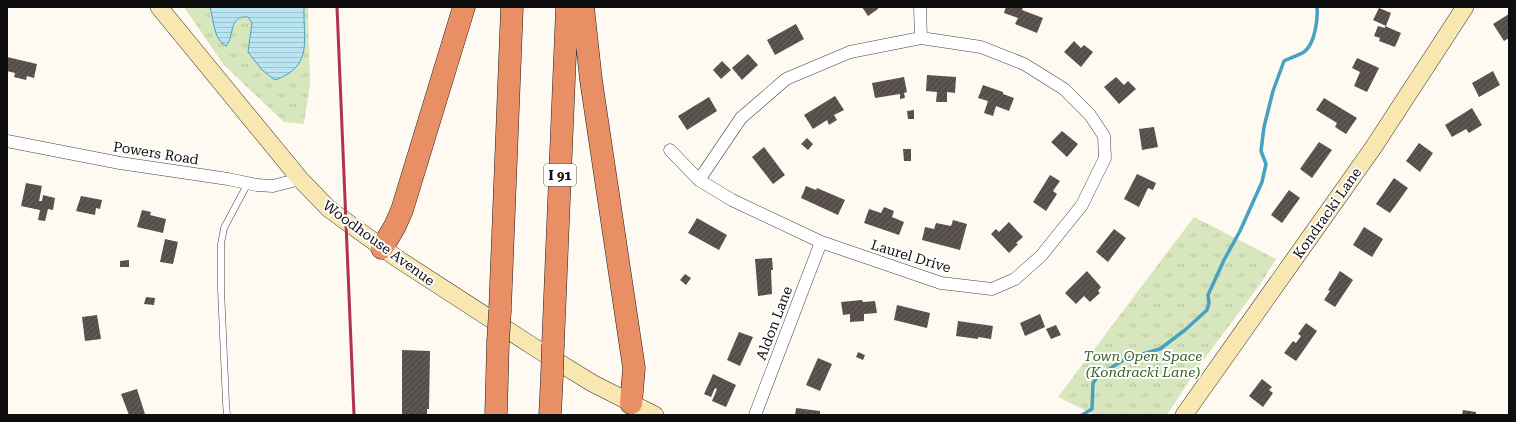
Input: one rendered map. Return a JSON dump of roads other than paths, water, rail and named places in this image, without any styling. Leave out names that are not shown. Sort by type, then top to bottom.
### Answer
[{"type":"highway","points":[[382,248],[395,226],[402,210],[464,7]]},
{"type":"highway","points":[[496,415],[512,7]]},
{"type":"highway","name":"I 91","points":[[550,415],[567,7]]},
{"type":"highway","points":[[583,7],[593,88],[634,368],[631,403]]},
{"type":"main road","name":"Woodhouse Avenue","points":[[159,7],[300,179],[329,209],[382,248],[567,368],[655,415]]},
{"type":"main road","name":"Kondracki Lane","points":[[1184,415],[1373,148],[1465,7]]},
{"type":"street","points":[[920,7],[921,38]]},
{"type":"street","name":"Laurel Drive","points":[[670,150],[699,180],[732,200],[822,242],[941,283],[992,289],[1015,279],[1041,256],[1082,205],[1105,158],[1104,136],[1090,115],[1064,89],[1024,64],[981,47],[921,38],[850,52],[786,79],[741,118],[699,180]]},
{"type":"street","name":"Powers Road","points":[[7,141],[120,163],[257,185],[273,186],[300,179]]},
{"type":"street","name":"Aldon Lane","points":[[755,415],[822,242]]},
{"type":"lane","points":[[228,415],[226,402],[221,290],[221,244],[224,228],[248,183]]},
{"type":"water","points":[[210,7],[304,7],[304,51],[296,67],[287,74],[275,80],[262,70],[248,52],[252,23],[248,17],[237,19],[229,42],[226,46],[216,34]]},
{"type":"waterway","points":[[1082,415],[1092,409],[1093,383],[1098,376],[1125,359],[1160,349],[1185,330],[1207,310],[1209,303],[1208,295],[1224,260],[1240,231],[1262,182],[1266,164],[1261,151],[1264,127],[1273,91],[1284,61],[1304,52],[1311,43],[1316,24],[1317,7]]},
{"type":"railway","points":[[337,7],[354,415]]},
{"type":"park label","name":"Town Open Space (Kondracki Lane)","points":[[1143,364]]}]
